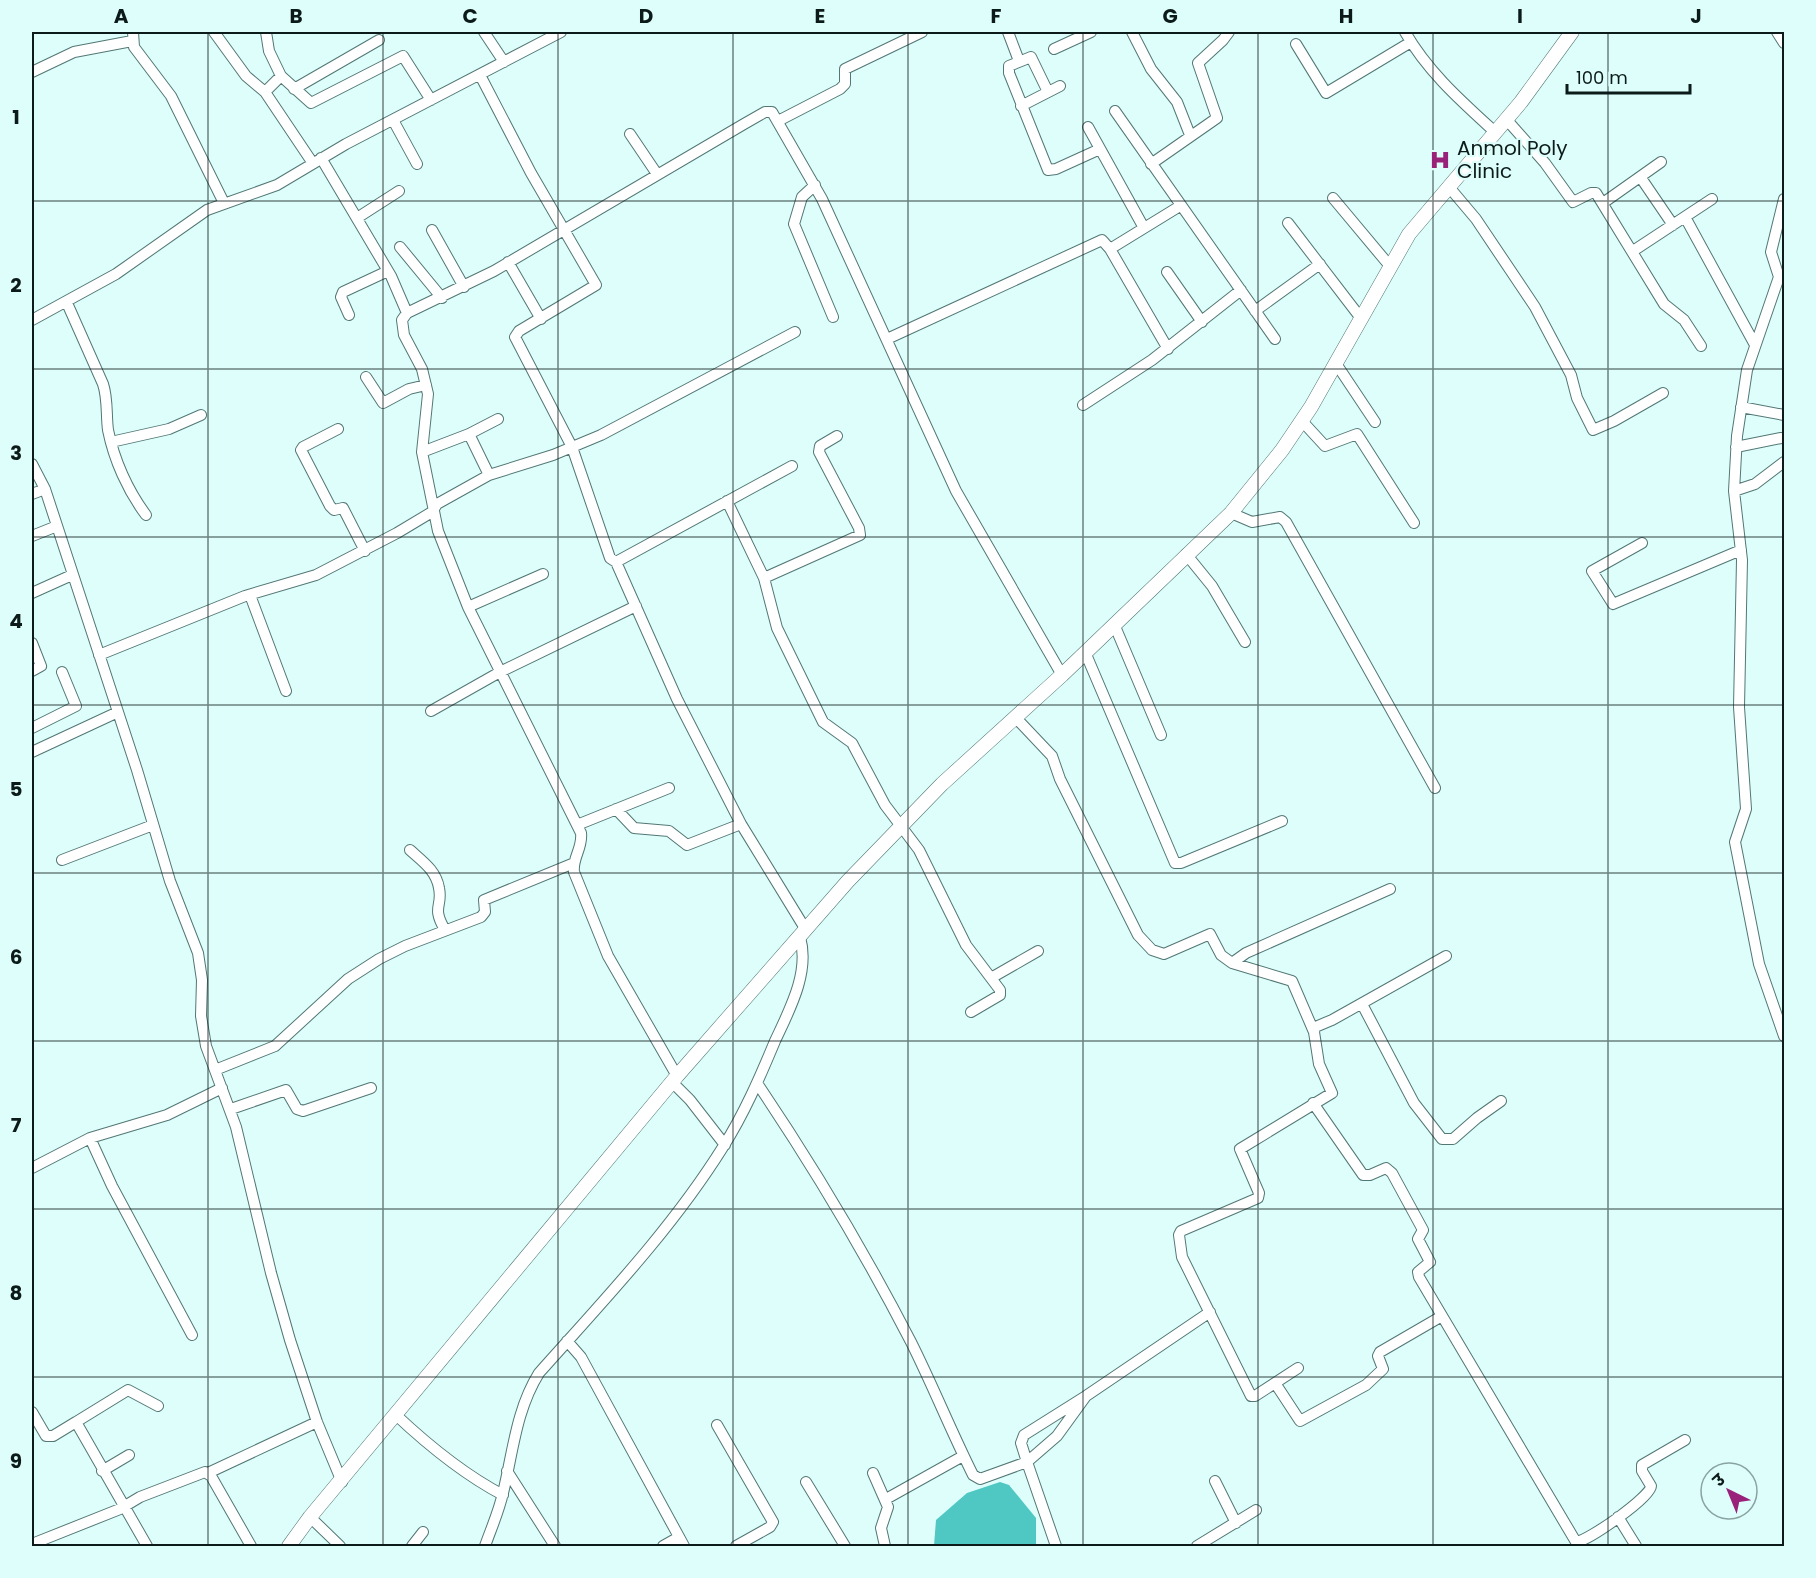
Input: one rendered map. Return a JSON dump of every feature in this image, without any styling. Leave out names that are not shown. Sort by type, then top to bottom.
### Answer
[{"type":"main road","points":[[289,1546],[310,1517],[342,1482],[675,1079],[901,826],[942,784],[1062,675],[1231,513],[1282,450],[1302,421],[1409,234],[1496,132],[1572,32]]},
{"type":"street","points":[[217,32],[246,76],[264,92],[357,218],[388,271],[407,314]]},
{"type":"street","points":[[266,32],[269,51],[281,76],[307,102],[316,102],[403,56],[431,100]]},
{"type":"street","points":[[484,32],[504,62]]},
{"type":"street","points":[[32,320],[67,303],[116,274],[207,210],[277,185],[316,160],[561,32]]},
{"type":"street","points":[[778,121],[840,89],[845,84],[843,75],[845,69],[922,32]]},
{"type":"street","points":[[1008,32],[1019,61]]},
{"type":"street","points":[[1054,49],[1091,32]]},
{"type":"street","points":[[1132,32],[1151,69],[1177,102],[1190,135]]},
{"type":"street","points":[[1152,164],[1217,118],[1198,63],[1229,32]]},
{"type":"street","points":[[1405,32],[1443,84],[1496,132]]},
{"type":"street","points":[[1777,32],[1785,43]]},
{"type":"street","points":[[32,72],[74,52],[133,36],[145,64],[171,96],[224,203]]},
{"type":"street","points":[[294,89],[380,40]]},
{"type":"street","points":[[1296,45],[1326,93],[1411,42]]},
{"type":"street","points":[[1048,92],[1034,60],[1028,57],[1008,69],[1048,170],[1056,169],[1100,149]]},
{"type":"street","points":[[480,75],[531,173],[596,287],[519,331],[515,337],[572,447],[610,558],[616,562],[677,699],[741,824],[803,934],[804,951],[802,973],[757,1083],[725,1145],[631,1273],[539,1373],[527,1395],[503,1495],[485,1546]]},
{"type":"street","points":[[264,92],[281,76]]},
{"type":"street","points":[[1021,106],[1060,86]]},
{"type":"street","points":[[1115,111],[1275,339]]},
{"type":"street","points":[[725,1145],[675,1079],[608,956],[574,872],[574,863],[581,844],[577,825],[468,607],[432,512],[422,452],[428,394],[422,369],[404,335],[402,320],[407,314],[464,287],[765,112],[772,112],[815,185],[956,491],[1062,675]]},
{"type":"street","points":[[1506,119],[1545,163],[1573,202],[1593,192],[1633,251],[1664,304],[1684,320],[1701,346]]},
{"type":"street","points":[[393,120],[417,164]]},
{"type":"street","points":[[1088,127],[1144,228]]},
{"type":"street","points":[[630,134],[657,174]]},
{"type":"street","points":[[1603,204],[1661,162]]},
{"type":"street","points":[[1641,178],[1673,225]]},
{"type":"street","points":[[815,185],[802,197],[794,224],[833,318]]},
{"type":"street","points":[[1449,187],[1476,219],[1534,307],[1570,375],[1580,406],[1593,430],[1614,422],[1662,393]]},
{"type":"street","points":[[357,218],[399,191]]},
{"type":"street","points":[[1333,198],[1389,266]]},
{"type":"street","points":[[1633,251],[1712,199]]},
{"type":"street","points":[[1785,199],[1771,252],[1771,259],[1782,272],[1754,344],[1747,370],[1736,447],[1734,491],[1741,550],[1739,707],[1746,809],[1736,842],[1759,964],[1785,1036]]},
{"type":"street","points":[[1110,249],[1180,206]]},
{"type":"street","points":[[1685,217],[1754,344]]},
{"type":"street","points":[[1288,223],[1360,317]]},
{"type":"street","points":[[432,230],[464,287]]},
{"type":"street","points":[[887,339],[1102,240],[1110,249],[1168,349]]},
{"type":"street","points":[[400,247],[442,298]]},
{"type":"street","points":[[508,262],[541,319]]},
{"type":"street","points":[[1256,311],[1320,264]]},
{"type":"street","points":[[349,315],[341,297],[343,292],[388,271]]},
{"type":"street","points":[[1167,272],[1202,322]]},
{"type":"street","points":[[1083,405],[1168,349],[1241,290]]},
{"type":"street","points":[[67,303],[103,384],[111,442],[131,494],[146,515]]},
{"type":"street","points":[[99,655],[250,595],[316,575],[365,551],[432,512],[437,504],[489,475],[572,447],[650,410],[795,332]]},
{"type":"street","points":[[1335,362],[1375,422]]},
{"type":"street","points":[[366,377],[383,403],[409,389],[426,385]]},
{"type":"street","points":[[1741,407],[1785,415]]},
{"type":"street","points":[[111,442],[169,429],[201,415]]},
{"type":"street","points":[[422,452],[470,434],[498,419]]},
{"type":"street","points":[[1302,421],[1325,446],[1358,434],[1414,523]]},
{"type":"street","points":[[338,429],[301,450],[330,506],[334,510],[344,508],[365,551]]},
{"type":"street","points":[[470,434],[489,475]]},
{"type":"street","points":[[764,578],[860,535],[859,528],[819,452],[820,446],[837,436]]},
{"type":"street","points":[[1736,447],[1781,438]]},
{"type":"street","points":[[1734,491],[1755,484],[1785,462]]},
{"type":"street","points":[[32,464],[45,489],[118,712],[170,881],[198,953],[202,980],[203,1033],[231,1109],[271,1273],[317,1422],[342,1482]]},
{"type":"street","points":[[616,562],[792,466]]},
{"type":"street","points":[[32,494],[45,489]]},
{"type":"street","points":[[727,501],[764,578],[777,628],[823,722],[852,743],[885,805],[918,850],[966,945],[1001,992],[971,1012]]},
{"type":"street","points":[[1231,513],[1252,522],[1280,517],[1286,522],[1435,788]]},
{"type":"street","points":[[32,536],[57,526]]},
{"type":"street","points":[[1642,543],[1592,571],[1613,604],[1741,550]]},
{"type":"street","points":[[1186,554],[1212,586],[1245,642]]},
{"type":"street","points":[[468,607],[543,574]]},
{"type":"street","points":[[32,593],[72,575]]},
{"type":"street","points":[[250,595],[286,691]]},
{"type":"street","points":[[431,711],[500,672],[636,606]]},
{"type":"street","points":[[1114,624],[1161,735]]},
{"type":"street","points":[[32,643],[41,666],[32,671]]},
{"type":"street","points":[[1085,652],[1175,863],[1181,863],[1282,821]]},
{"type":"street","points":[[32,728],[75,706],[62,672]]},
{"type":"street","points":[[32,752],[118,712]]},
{"type":"street","points":[[1015,717],[1052,756],[1060,779],[1138,935],[1152,950],[1164,954],[1210,934],[1221,955],[1232,963],[1253,971],[1289,979],[1294,985],[1313,1028],[1319,1064],[1333,1091],[1330,1095],[1313,1103],[1240,1149],[1259,1193],[1258,1198],[1179,1233],[1180,1252],[1251,1395],[1255,1396],[1298,1368]]},
{"type":"street","points":[[577,825],[669,788]]},
{"type":"street","points":[[616,809],[634,828],[669,831],[687,845],[741,824]]},
{"type":"street","points":[[62,860],[153,825]]},
{"type":"street","points":[[410,850],[434,872],[440,890],[437,913],[445,930]]},
{"type":"street","points":[[215,1070],[270,1050],[360,971],[405,946],[481,917],[485,912],[482,903],[486,899],[574,863]]},
{"type":"street","points":[[1232,963],[1246,953],[1390,889]]},
{"type":"street","points":[[991,978],[1038,951]]},
{"type":"street","points":[[1313,1028],[1362,1004],[1446,956]]},
{"type":"street","points":[[1362,1004],[1414,1103],[1442,1139],[1453,1139],[1501,1101]]},
{"type":"street","points":[[757,1083],[792,1135],[853,1236],[912,1343],[972,1475],[980,1479],[1027,1462],[1057,1436],[1086,1396]]},
{"type":"street","points":[[32,1168],[90,1138],[167,1115],[222,1088]]},
{"type":"street","points":[[231,1109],[286,1090],[297,1109],[303,1111],[371,1088]]},
{"type":"street","points":[[1313,1103],[1363,1175],[1370,1175],[1386,1168],[1392,1173],[1424,1230],[1418,1239],[1430,1262],[1418,1275],[1574,1540],[1581,1542],[1650,1492],[1651,1486],[1642,1471],[1642,1465],[1685,1440]]},
{"type":"street","points":[[90,1138],[112,1186],[192,1335]]},
{"type":"street","points":[[1056,1546],[1021,1443],[1024,1435],[1210,1312]]},
{"type":"street","points":[[1275,1383],[1300,1421],[1365,1384],[1383,1369],[1378,1356],[1380,1352],[1442,1316]]},
{"type":"street","points":[[567,1341],[581,1356],[681,1542],[663,1546]]},
{"type":"street","points":[[32,1412],[46,1436],[53,1436],[128,1390],[158,1406]]},
{"type":"street","points":[[396,1415],[426,1443],[475,1480],[503,1495]]},
{"type":"street","points":[[76,1422],[147,1546]]},
{"type":"street","points":[[32,1544],[191,1477],[208,1473],[317,1422]]},
{"type":"street","points":[[717,1425],[773,1522],[770,1527],[736,1546]]},
{"type":"street","points":[[102,1471],[129,1455]]},
{"type":"street","points":[[886,1499],[963,1456]]},
{"type":"street","points":[[507,1471],[555,1546]]},
{"type":"street","points":[[208,1473],[250,1546]]},
{"type":"street","points":[[873,1473],[886,1499],[888,1512],[881,1528],[880,1545]]},
{"type":"street","points":[[1215,1480],[1236,1523]]},
{"type":"street","points":[[806,1482],[845,1546]]},
{"type":"street","points":[[1204,1545],[1256,1510]]},
{"type":"street","points":[[310,1517],[340,1546]]},
{"type":"street","points":[[1618,1517],[1636,1546]]},
{"type":"street","points":[[412,1546],[423,1532]]},
{"type":"water","points":[[1000,1482],[1009,1485],[1036,1518],[1036,1545],[934,1546],[936,1520],[967,1493]]},
{"type":"place","name":"Anmol Poly Clinic","points":[[1440,160]]}]
